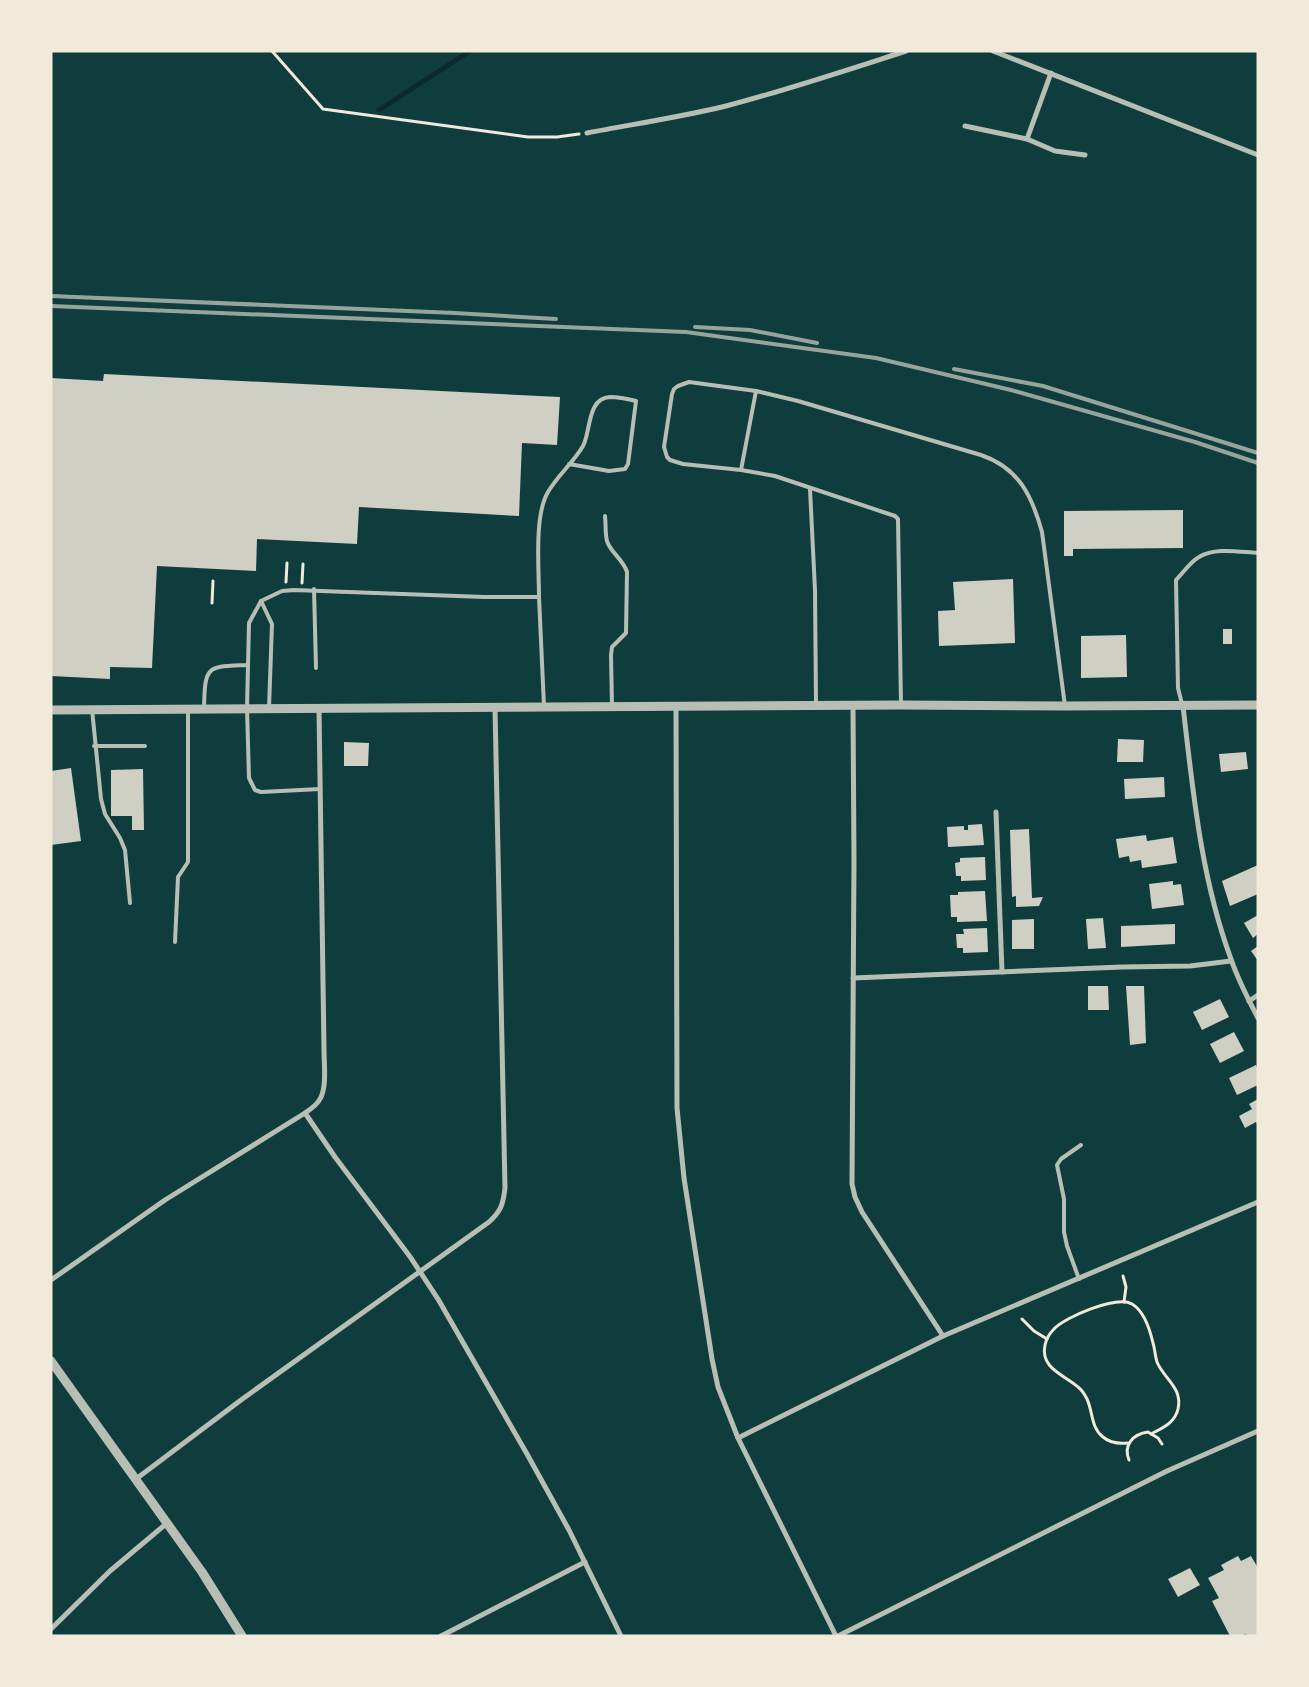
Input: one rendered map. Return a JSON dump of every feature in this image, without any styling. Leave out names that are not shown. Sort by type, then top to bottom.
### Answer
[{"type":"street","points":[[587,133],[671,118],[724,106],[784,90],[906,51]]},
{"type":"street","points":[[993,51],[1258,155]]},
{"type":"street","points":[[1027,139],[1051,73]]},
{"type":"street","points":[[966,126],[1027,139],[1055,151],[1085,155]]},
{"type":"street","points":[[51,710],[544,708],[612,706],[1258,705]]},
{"type":"street","points":[[676,706],[677,1075],[679,1142],[712,1359],[718,1387],[738,1438],[837,1636],[1167,1471],[1258,1431]]},
{"type":"street","points":[[853,706],[852,1184],[855,1197],[862,1212],[943,1336]]},
{"type":"street","points":[[1183,706],[1202,853],[1220,925],[1232,961],[1258,1018]]},
{"type":"street","points":[[51,1280],[164,1200],[305,1113],[317,1105],[322,1098],[324,1089],[319,708]]},
{"type":"street","points":[[136,1479],[241,1400],[489,1222],[498,1213],[503,1203],[505,1188],[495,708]]},
{"type":"street","points":[[996,812],[1002,972]]},
{"type":"street","points":[[853,978],[1190,966],[1232,961]]},
{"type":"street","points":[[1249,1001],[1258,995]]},
{"type":"street","points":[[305,1113],[420,1272],[522,1445],[585,1562],[621,1636]]},
{"type":"street","points":[[738,1438],[943,1336],[1258,1202]]},
{"type":"street","points":[[51,1361],[202,1572],[242,1636]]},
{"type":"street","points":[[51,1629],[110,1571],[167,1523]]},
{"type":"street","points":[[441,1636],[585,1562]]},
{"type":"lane","points":[[900,705],[898,519],[895,516],[775,476],[741,470],[676,463],[666,457],[664,447],[672,394],[678,386],[689,382],[756,391],[798,401],[981,455],[995,460],[1008,468],[1028,494],[1042,532],[1065,706]]},
{"type":"lane","points":[[741,470],[756,391]]},
{"type":"lane","points":[[544,708],[539,597],[540,514],[547,493],[569,464],[583,446],[588,434],[594,407],[598,401],[610,397],[636,400],[628,464],[625,469],[609,471],[569,464]]},
{"type":"lane","points":[[810,489],[816,590],[816,706]]},
{"type":"lane","points":[[605,516],[606,540],[625,565],[627,572],[626,633],[612,647],[611,655],[612,706]]},
{"type":"lane","points":[[1183,706],[1178,688],[1176,580],[1197,558],[1206,554],[1214,552],[1258,553]]},
{"type":"lane","points":[[320,789],[261,792],[254,790],[249,778],[247,708],[249,623],[261,601],[286,591],[314,589],[484,597],[539,597]]},
{"type":"lane","points":[[314,589],[316,668]]},
{"type":"lane","points":[[261,601],[272,624],[269,708]]},
{"type":"lane","points":[[204,708],[206,677],[211,670],[217,666],[248,665]]},
{"type":"lane","points":[[175,942],[178,877],[188,862],[188,708]]},
{"type":"lane","points":[[92,709],[94,746],[101,799],[106,814],[125,850],[130,903]]},
{"type":"lane","points":[[94,746],[145,746]]},
{"type":"lane","points":[[1079,1279],[1064,1232],[1064,1199],[1057,1165],[1061,1159],[1081,1145]]},
{"type":"path","points":[[272,51],[323,109],[528,136],[557,137],[587,133]]},
{"type":"path","points":[[286,563],[286,591]]},
{"type":"path","points":[[302,590],[303,564]]},
{"type":"path","points":[[212,603],[213,581]]},
{"type":"path","points":[[1123,1276],[1126,1287],[1124,1302]]},
{"type":"path","points":[[1128,1443],[1110,1441],[1098,1432],[1091,1417],[1088,1401],[1080,1388],[1053,1370],[1048,1364],[1044,1351],[1047,1340],[1054,1328],[1068,1320],[1110,1303],[1124,1302],[1131,1304],[1143,1317],[1152,1337],[1158,1364],[1172,1383],[1179,1399],[1177,1412],[1173,1420],[1151,1434]]},
{"type":"path","points":[[1022,1319],[1047,1340]]},
{"type":"path","points":[[1130,1460],[1127,1450],[1128,1443],[1132,1438],[1142,1433],[1151,1434],[1158,1438],[1162,1444]]},
{"type":"building","points":[[104,374],[560,397],[557,445],[522,443],[519,516],[359,507],[357,544],[257,539],[256,571],[157,566],[152,668],[110,667],[110,679],[51,676],[51,378],[103,381]]},
{"type":"building","points":[[1183,510],[1183,548],[1073,549],[1073,556],[1064,556],[1064,511]]},
{"type":"building","points":[[1013,579],[1015,643],[939,646],[938,611],[955,610],[953,582]]},
{"type":"building","points":[[1223,629],[1232,629],[1232,644],[1223,644]]},
{"type":"building","points":[[1126,635],[1127,677],[1081,678],[1081,636]]},
{"type":"building","points":[[1118,739],[1144,740],[1143,762],[1117,762]]},
{"type":"building","points":[[344,742],[369,743],[368,766],[344,766]]},
{"type":"building","points":[[1246,752],[1248,769],[1221,772],[1219,754]]},
{"type":"building","points":[[71,768],[81,841],[51,845],[51,771]]},
{"type":"building","points":[[143,769],[144,830],[132,830],[132,816],[111,816],[111,770]]},
{"type":"building","points":[[1164,777],[1165,797],[1125,799],[1124,779]]},
{"type":"building","points":[[982,824],[984,845],[948,847],[947,827],[964,826],[964,830],[968,830],[968,825]]},
{"type":"building","points":[[1029,829],[1032,898],[1043,897],[1039,906],[1016,907],[1016,896],[1012,897],[1010,830]]},
{"type":"building","points":[[1146,835],[1147,841],[1173,837],[1177,863],[1142,868],[1141,860],[1130,862],[1129,856],[1119,858],[1116,839]]},
{"type":"building","points":[[985,857],[986,880],[961,881],[961,876],[956,876],[955,863],[960,862],[960,858]]},
{"type":"building","points":[[1258,865],[1258,894],[1230,906],[1222,881]]},
{"type":"building","points":[[1173,881],[1173,885],[1181,884],[1184,905],[1152,909],[1149,884]]},
{"type":"building","points":[[985,891],[987,921],[957,922],[957,917],[951,917],[950,895],[958,895],[958,892]]},
{"type":"building","points":[[1258,915],[1258,934],[1253,938],[1244,923]]},
{"type":"building","points":[[1103,918],[1106,948],[1088,949],[1086,919]]},
{"type":"building","points":[[1034,919],[1034,949],[1012,949],[1012,920]]},
{"type":"building","points":[[1175,924],[1175,944],[1121,947],[1121,926]]},
{"type":"building","points":[[987,928],[988,952],[963,953],[963,948],[957,948],[956,934],[964,934],[963,929]]},
{"type":"building","points":[[1258,946],[1258,961],[1251,951]]},
{"type":"building","points":[[1088,986],[1108,986],[1109,1010],[1088,1010]]},
{"type":"building","points":[[1126,986],[1144,986],[1146,1043],[1130,1045]]},
{"type":"building","points":[[1220,999],[1229,1017],[1202,1030],[1193,1012]]},
{"type":"building","points":[[1234,1032],[1244,1051],[1220,1063],[1210,1044]]},
{"type":"building","points":[[1256,1065],[1258,1085],[1237,1095],[1229,1078]]},
{"type":"building","points":[[1258,1099],[1258,1126],[1256,1122],[1245,1128],[1239,1116],[1252,1109],[1249,1104]]},
{"type":"building","points":[[1238,1556],[1241,1561],[1251,1556],[1258,1568],[1258,1636],[1247,1636],[1246,1634],[1230,1636],[1212,1601],[1219,1598],[1208,1578],[1224,1570],[1221,1565]]},
{"type":"building","points":[[1190,1568],[1200,1585],[1178,1597],[1168,1579]]},
{"type":"waterway","points":[[379,110],[470,51]]},
{"type":"railway","points":[[51,296],[556,319]]},
{"type":"railway","points":[[51,306],[686,332],[876,358],[1011,390],[1195,442],[1258,463]]},
{"type":"railway","points":[[695,327],[750,330],[817,343]]},
{"type":"railway","points":[[954,369],[1043,386],[1258,453]]}]
